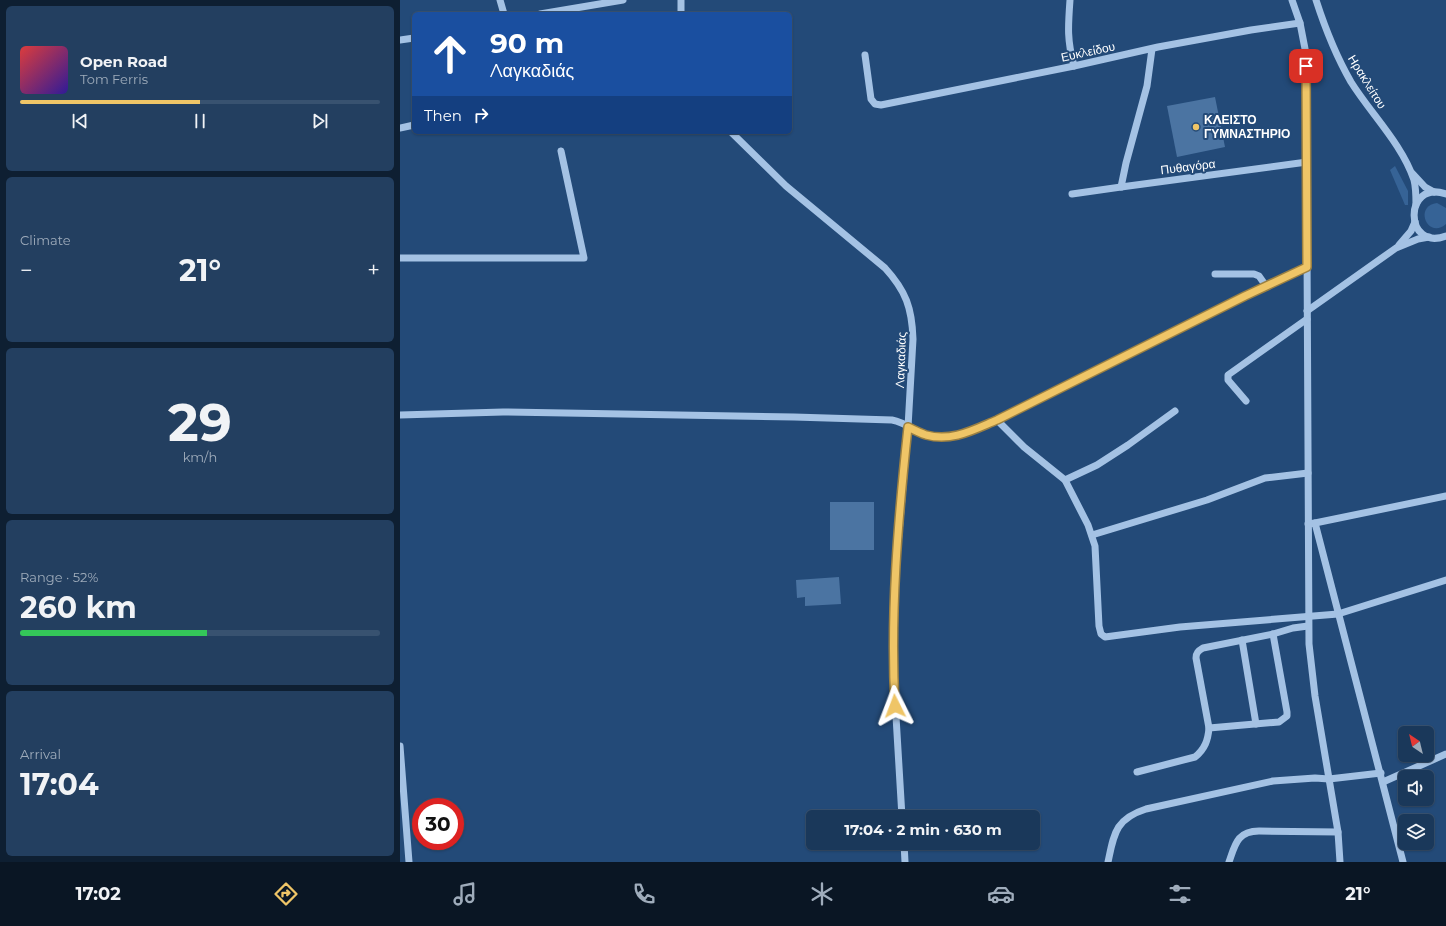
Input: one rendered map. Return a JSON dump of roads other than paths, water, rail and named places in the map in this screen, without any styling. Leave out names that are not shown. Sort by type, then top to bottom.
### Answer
[{"type":"street","points":[[500,0],[503,12]]},
{"type":"street","points":[[552,12],[624,0]]},
{"type":"street","points":[[681,0],[681,12]]},
{"type":"street","points":[[1070,0],[1068,39],[1074,66]]},
{"type":"street","points":[[1292,0],[1300,24],[1306,54],[1308,473],[1312,524],[1308,626],[1315,696],[1338,832],[1340,862]]},
{"type":"street","name":"Ηρακλείτου","points":[[1316,0],[1341,64],[1364,102],[1398,149],[1409,169]]},
{"type":"street","name":"Ευκλείδου","points":[[865,55],[871,99],[875,104],[881,105],[1152,49],[1251,30],[1300,24]]},
{"type":"street","points":[[400,40],[412,38]]},
{"type":"street","points":[[1121,187],[1147,86],[1152,49]]},
{"type":"street","points":[[400,128],[412,125]]},
{"type":"street","name":"Λαγκαδιάς","points":[[733,134],[806,204],[877,260],[897,281],[903,291],[909,307],[913,325],[913,339],[908,427],[896,569],[893,666],[902,810]]},
{"type":"street","points":[[400,258],[584,258],[561,151]]},
{"type":"street","name":"Πυθαγόρα","points":[[1072,194],[1307,162]]},
{"type":"street","points":[[1409,169],[1425,187],[1434,192],[1446,194]]},
{"type":"street","points":[[1409,169],[1414,181],[1416,192],[1416,205],[1413,216],[1414,222],[1420,231],[1446,244]]},
{"type":"street","points":[[1416,205],[1423,196],[1434,192]]},
{"type":"street","points":[[1307,311],[1396,248],[1405,239],[1414,222]]},
{"type":"street","points":[[1396,248],[1418,239],[1446,236]]},
{"type":"street","points":[[400,415],[503,412],[892,420],[898,421],[925,434],[949,438],[997,420],[1307,267]]},
{"type":"street","points":[[1215,274],[1254,274],[1259,276],[1266,286]]},
{"type":"street","points":[[1246,401],[1228,380],[1228,375],[1307,320]]},
{"type":"street","points":[[1065,480],[1098,465],[1175,411]]},
{"type":"street","points":[[997,420],[1024,447],[1065,480],[1078,503],[1092,535],[1096,555],[1099,626],[1101,634],[1105,637],[1180,627],[1338,614],[1446,580]]},
{"type":"street","points":[[1092,535],[1207,500],[1265,478],[1308,473]]},
{"type":"street","points":[[1312,524],[1446,496]]},
{"type":"street","points":[[1312,524],[1338,614],[1404,862]]},
{"type":"street","points":[[1137,772],[1195,757],[1205,746],[1209,728],[1196,655],[1197,652],[1203,648],[1308,626]]},
{"type":"street","points":[[1209,728],[1279,722],[1285,719],[1287,712],[1273,634]]},
{"type":"street","points":[[1242,640],[1256,724]]},
{"type":"street","points":[[400,746],[403,822],[409,862]]},
{"type":"street","points":[[1383,782],[1446,754]]},
{"type":"street","points":[[1108,862],[1114,834],[1119,826],[1127,818],[1141,811],[1266,782],[1315,778],[1329,779],[1381,773]]},
{"type":"street","points":[[1229,862],[1238,840],[1245,833],[1338,832]]},
{"type":"street","points":[[904,850],[905,862]]},
{"type":"place","name":"ΚΛΕΙΣΤΟ ΓΥΜΝΑΣΤΗΡΙΟ","points":[[1196,127]]}]
